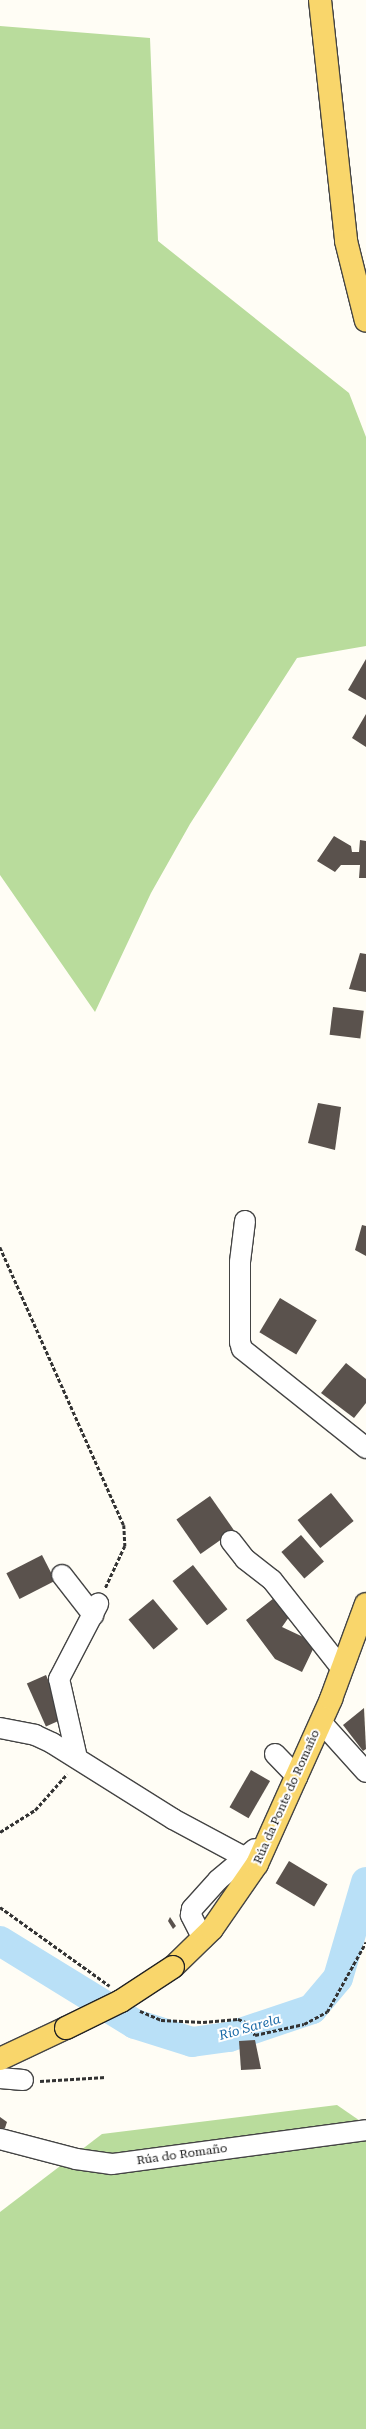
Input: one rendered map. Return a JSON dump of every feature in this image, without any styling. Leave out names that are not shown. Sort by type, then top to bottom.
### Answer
[{"type":"main road","points":[[320,0],[346,241],[366,321]]},
{"type":"main road","name":"Rúa da Ponte do Romaño","points":[[0,2059],[122,2001],[173,1967],[203,1939],[228,1910],[251,1861],[274,1828],[297,1777],[321,1722],[366,1604]]},
{"type":"street","points":[[245,1221],[240,1262],[240,1342],[242,1349],[366,1448]]},
{"type":"street","points":[[231,1541],[246,1559],[272,1580],[342,1669]]},
{"type":"street","points":[[62,1575],[95,1609],[59,1679],[78,1758]]},
{"type":"street","points":[[321,1722],[366,1772]]},
{"type":"street","points":[[0,1728],[35,1736],[78,1758],[173,1820],[251,1861]]},
{"type":"street","points":[[276,1754],[297,1777]]},
{"type":"street","points":[[203,1939],[191,1916],[192,1909],[218,1880],[251,1861]]},
{"type":"street","points":[[0,2078],[24,2080]]},
{"type":"street","name":"Rúa do Romaño","points":[[0,2139],[76,2159],[112,2164],[366,2130]]},
{"type":"path","points":[[0,1246],[124,1525],[125,1546],[95,1609]]},
{"type":"path","points":[[0,1832],[35,1810],[78,1758]]},
{"type":"path","points":[[248,2023],[255,2035],[304,2024],[327,2012],[366,1942]]},
{"type":"path","points":[[24,2080],[53,2082],[106,2077]]},
{"type":"green space","points":[[0,26],[150,38],[158,241],[349,393],[366,437],[366,646],[297,658],[190,824],[151,893],[95,1012],[0,875]]},
{"type":"green space","points":[[337,2105],[366,2125],[366,2429],[0,2429],[0,2212],[102,2134]]},
{"type":"building","points":[[366,659],[366,700],[348,690]]},
{"type":"building","points":[[366,714],[366,747],[352,738]]},
{"type":"building","points":[[334,836],[351,846],[352,852],[359,852],[360,840],[366,841],[366,878],[359,878],[360,865],[341,865],[335,872],[317,861]]},
{"type":"building","points":[[360,953],[366,954],[366,992],[349,989]]},
{"type":"building","points":[[333,1007],[364,1011],[360,1039],[330,1035]]},
{"type":"building","points":[[318,1103],[341,1107],[335,1150],[308,1143]]},
{"type":"building","points":[[362,1225],[366,1226],[366,1256],[355,1250]]},
{"type":"building","points":[[280,1298],[317,1320],[296,1354],[259,1332]]},
{"type":"building","points":[[346,1363],[366,1379],[366,1403],[354,1418],[321,1393]]},
{"type":"building","points":[[331,1493],[354,1521],[320,1548],[298,1520]]},
{"type":"building","points":[[210,1496],[234,1530],[201,1554],[176,1520]]},
{"type":"building","points":[[301,1535],[324,1561],[304,1578],[281,1552]]},
{"type":"building","points":[[42,1555],[55,1581],[20,1599],[6,1573]]},
{"type":"building","points":[[193,1565],[227,1609],[207,1625],[173,1581]]},
{"type":"building","points":[[274,1598],[289,1617],[282,1627],[316,1643],[302,1672],[275,1659],[246,1620]]},
{"type":"building","points":[[153,1599],[178,1629],[154,1649],[128,1620]]},
{"type":"building","points":[[46,1675],[65,1718],[46,1726],[27,1684]]},
{"type":"building","points":[[364,1708],[366,1749],[363,1751],[343,1725]]},
{"type":"building","points":[[251,1770],[270,1781],[249,1818],[230,1807]]},
{"type":"building","points":[[289,1861],[328,1884],[314,1906],[276,1883]]},
{"type":"building","points":[[170,1917],[176,1926],[173,1929],[168,1921]]},
{"type":"building","points":[[255,2040],[261,2069],[241,2070],[239,2041]]},
{"type":"building","points":[[0,2117],[7,2122],[5,2128],[0,2128]]},
{"type":"waterway","name":"Río Sarela","points":[[0,1941],[135,2024],[192,2042],[229,2037],[312,2009],[338,1978],[366,1882]]}]
